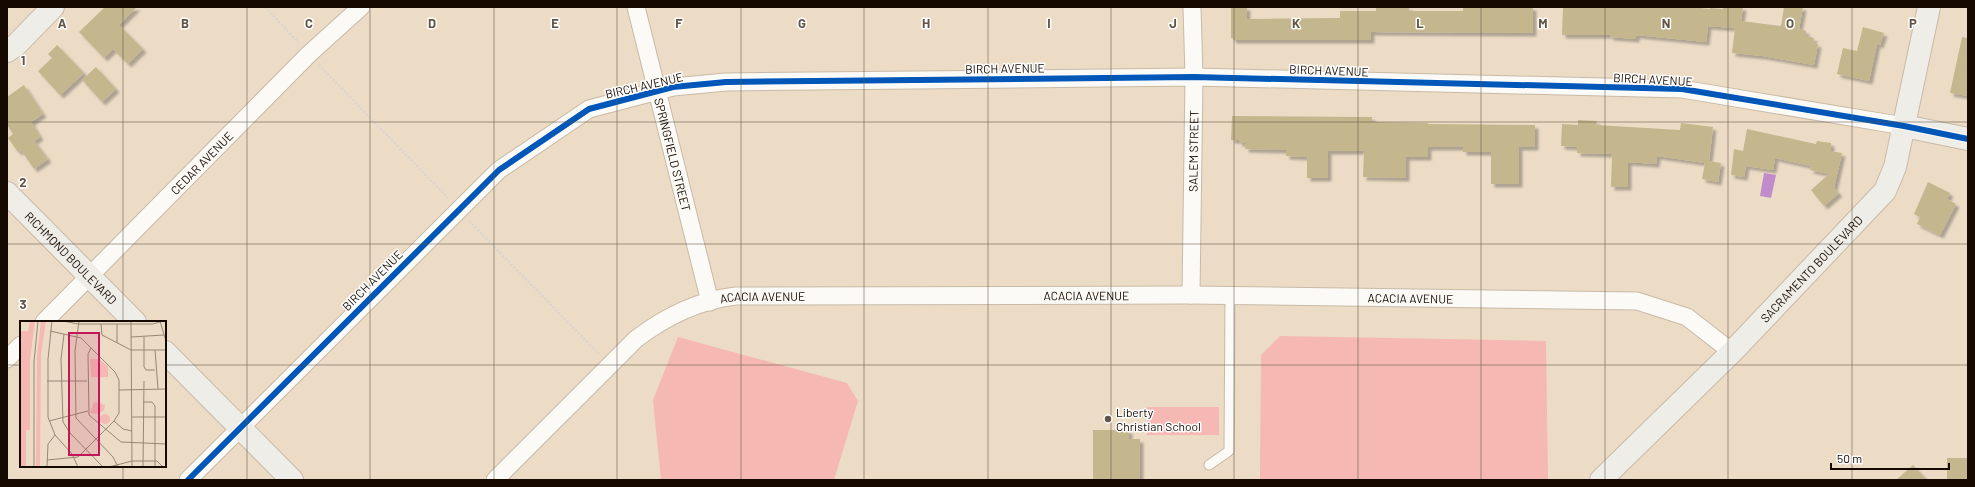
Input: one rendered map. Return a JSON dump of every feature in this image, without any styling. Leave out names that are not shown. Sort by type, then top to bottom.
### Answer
[{"type":"street","points":[[7,51],[16,45],[53,7]]},
{"type":"street","name":"CEDAR AVENUE","points":[[45,321],[309,54],[361,7]]},
{"type":"street","name":"SPRINGFIELD STREET","points":[[636,7],[656,92],[710,302]]},
{"type":"street","name":"SALEM STREET","points":[[1191,295],[1194,77],[1192,7]]},
{"type":"street","name":"SACRAMENTO BOULEVARD","points":[[1601,480],[1732,352],[1886,191],[1895,167],[1929,7]]},
{"type":"street","name":"BIRCH AVENUE","points":[[188,480],[239,427],[499,170],[589,109],[673,87],[726,82],[1194,77],[1682,90],[1904,126],[1968,139]]},
{"type":"street","name":"RICHMOND BOULEVARD","points":[[7,193],[134,321]]},
{"type":"street","name":"ACACIA AVENUE","points":[[495,480],[636,339],[662,321],[684,311],[730,297],[1191,295],[1637,301],[1687,317],[1732,352]]},
{"type":"street","points":[[7,359],[20,346]]},
{"type":"street","points":[[166,353],[292,480]]},
{"type":"lane","points":[[1209,465],[1230,451],[1230,296]]},
{"type":"path","points":[[265,7],[300,44]]},
{"type":"path","points":[[318,64],[448,199]]},
{"type":"path","points":[[468,220],[600,355]]},
{"type":"shaded area","points":[[1764,173],[1776,175],[1771,198],[1760,196]]},
{"type":"shaded area","points":[[1280,336],[1546,341],[1548,480],[1260,480],[1261,355]]},
{"type":"shaded area","points":[[678,337],[847,383],[858,401],[834,480],[661,480],[653,400]]},
{"type":"shaded area","points":[[1147,407],[1219,407],[1219,435],[1147,435]]},
{"type":"building","points":[[105,7],[137,7],[119,25],[143,49],[128,64],[113,49],[104,58],[79,32]]},
{"type":"building","points":[[1231,7],[1247,7],[1247,19],[1340,18],[1340,11],[1376,11],[1376,7],[1409,7],[1409,11],[1463,11],[1463,7],[1533,7],[1533,33],[1371,32],[1371,40],[1233,40],[1233,38],[1231,38]]},
{"type":"building","points":[[1563,7],[1691,7],[1723,9],[1723,7],[1743,7],[1741,21],[1781,26],[1784,7],[1803,7],[1799,29],[1806,31],[1806,36],[1814,38],[1813,43],[1818,44],[1814,65],[1763,56],[1732,53],[1735,28],[1708,26],[1706,42],[1636,35],[1636,39],[1610,37],[1610,35],[1562,35]]},
{"type":"building","points":[[1863,27],[1884,33],[1880,45],[1877,44],[1869,81],[1837,74],[1843,48],[1857,51]]},
{"type":"building","points":[[1962,37],[1968,38],[1968,96],[1950,93]]},
{"type":"building","points":[[57,45],[84,73],[60,95],[38,71],[52,58],[48,54]]},
{"type":"building","points":[[96,67],[116,89],[102,102],[82,80]]},
{"type":"building","points":[[24,85],[43,114],[31,122],[40,137],[34,141],[48,159],[34,169],[21,150],[18,152],[8,138],[13,134],[7,125],[7,97]]},
{"type":"building","points":[[1232,116],[1372,117],[1372,122],[1535,125],[1535,147],[1519,147],[1519,184],[1491,184],[1491,152],[1463,152],[1463,147],[1428,147],[1428,157],[1406,157],[1406,178],[1363,177],[1364,151],[1328,151],[1328,178],[1307,178],[1307,157],[1286,156],[1286,150],[1245,149],[1246,143],[1239,143],[1239,140],[1231,140]]},
{"type":"building","points":[[1578,120],[1597,121],[1596,125],[1680,130],[1681,123],[1713,127],[1709,161],[1721,163],[1718,182],[1702,179],[1705,163],[1657,156],[1656,164],[1628,162],[1628,187],[1611,187],[1612,154],[1577,153],[1577,147],[1561,146],[1562,124],[1578,125]]},
{"type":"building","points":[[1747,129],[1816,144],[1817,141],[1831,143],[1831,151],[1842,153],[1834,188],[1839,193],[1824,206],[1811,190],[1829,174],[1810,170],[1811,166],[1775,158],[1773,170],[1746,166],[1744,177],[1731,175],[1734,149],[1743,151]]},
{"type":"building","points":[[1928,182],[1950,193],[1947,199],[1956,204],[1940,235],[1917,224],[1920,217],[1914,214]]},
{"type":"building","points":[[1093,430],[1129,430],[1129,439],[1140,439],[1140,480],[1093,480]]},
{"type":"building","points":[[1947,458],[1968,458],[1968,480],[1947,480]]},
{"type":"building","points":[[1913,465],[1927,480],[1896,480]]},
{"type":"cycle path","points":[[188,480],[499,170],[589,109],[673,87],[726,82],[1194,77],[1682,89],[1904,126],[1968,139]]},
{"type":"place","name":"Liberty Christian School","points":[[1108,419]]}]
